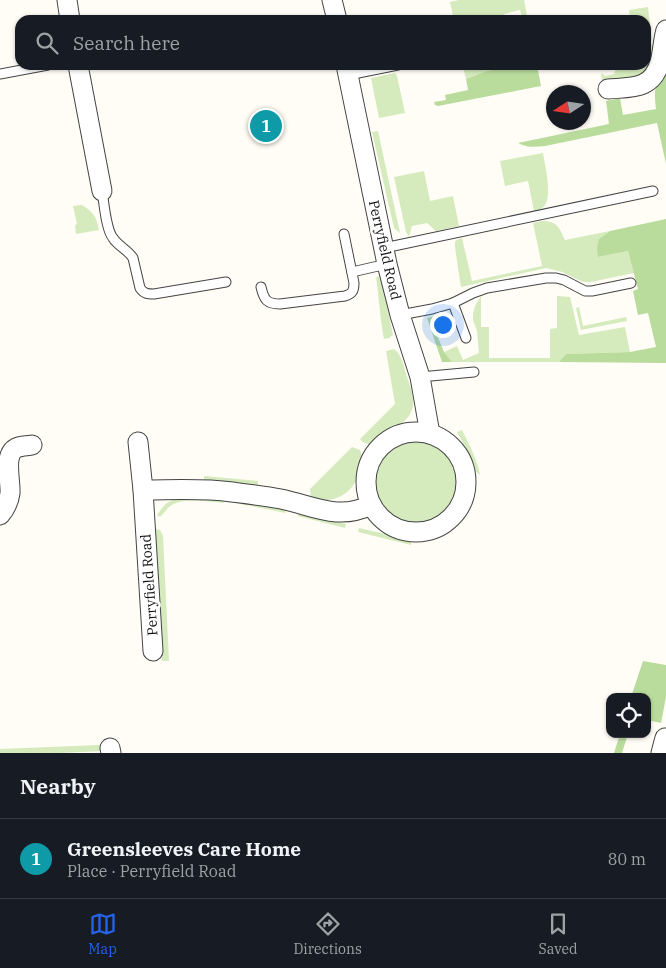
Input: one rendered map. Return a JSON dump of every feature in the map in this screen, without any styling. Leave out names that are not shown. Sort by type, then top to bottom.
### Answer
[{"type":"street","points":[[67,0],[69,15]]},
{"type":"street","points":[[332,0],[336,15]]},
{"type":"street","points":[[608,89],[636,86],[647,82],[653,75],[659,62],[666,30]]},
{"type":"street","points":[[79,70],[102,191]]},
{"type":"street","name":"Perryfield Road","points":[[347,70],[386,256],[400,315],[420,377],[430,434]]},
{"type":"street","points":[[414,431],[430,434],[445,441],[457,452],[464,467],[466,483],[463,500],[455,514],[442,525],[426,532],[409,532],[393,527],[380,517],[371,505],[366,487],[367,470],[373,455],[384,443],[398,435],[414,431]]},
{"type":"street","name":"Perryfield Road","points":[[138,442],[143,490],[153,650]]},
{"type":"street","points":[[0,515],[6,508],[10,493],[9,460],[11,452],[17,448],[32,446]]},
{"type":"street","points":[[143,490],[191,489],[230,491],[282,500],[318,510],[344,513],[359,511],[371,505]]},
{"type":"lane","points":[[0,74],[21,70]]},
{"type":"lane","points":[[102,191],[110,236],[133,258],[140,288],[143,292],[154,294],[226,282]]},
{"type":"lane","points":[[352,272],[386,256],[653,191]]},
{"type":"lane","points":[[261,287],[263,297],[267,302],[273,304],[351,294],[354,290],[354,283],[344,234]]},
{"type":"lane","points":[[400,315],[453,303],[487,288],[546,278],[564,280],[585,291],[630,283]]},
{"type":"lane","points":[[453,303],[466,338]]},
{"type":"lane","points":[[420,377],[474,372]]},
{"type":"green space","points":[[459,0],[524,0],[527,15],[522,15],[520,10],[504,15],[453,15],[450,2]]},
{"type":"green space","points":[[648,7],[649,15],[630,15],[629,10]]},
{"type":"green space","points":[[651,44],[654,54],[651,62]]},
{"type":"green space","points":[[666,69],[666,164],[657,123],[545,146],[534,147],[518,143],[580,130],[591,130],[591,128],[609,124],[606,101],[620,98],[623,115],[656,109],[655,97],[659,79]]},
{"type":"green space","points":[[464,70],[492,70],[487,71],[466,79]]},
{"type":"green space","points":[[538,70],[541,86],[438,106],[435,105],[434,102],[446,100],[445,95],[468,90],[466,79],[487,71]]},
{"type":"green space","points":[[615,70],[648,70],[640,76],[602,81],[601,73],[606,76],[614,74]]},
{"type":"green space","points":[[395,73],[405,113],[379,118],[371,78]]},
{"type":"green space","points":[[378,131],[400,233],[394,228],[372,132]]},
{"type":"green space","points":[[543,153],[548,182],[548,198],[542,208],[534,211],[528,181],[505,186],[500,161]]},
{"type":"green space","points":[[424,171],[430,201],[453,196],[459,226],[436,231],[427,223],[412,226],[409,237],[406,232],[394,177]]},
{"type":"green space","points":[[82,205],[94,215],[99,230],[76,234],[75,225],[77,224],[73,206]]},
{"type":"green space","points":[[666,219],[666,363],[559,362],[566,354],[630,352],[656,347],[648,313],[638,315],[633,291],[638,289],[628,251],[598,257],[597,248],[599,239],[610,231]]},
{"type":"green space","points":[[551,222],[557,226],[565,240],[610,231],[599,239],[598,257],[628,251],[634,273],[583,282],[562,272],[546,268],[461,287],[455,249],[455,242],[457,240],[462,238],[472,281],[542,266],[533,223]]},
{"type":"green space","points":[[381,276],[393,335],[384,339],[376,277]]},
{"type":"green space","points":[[481,296],[481,327],[489,327],[489,358],[550,358],[550,329],[557,328],[557,296],[570,297],[579,335],[625,327],[630,352],[566,354],[559,362],[452,362],[444,352],[457,346],[463,360],[479,353],[473,314]]},
{"type":"green space","points":[[579,307],[583,326],[626,317],[627,321],[581,330],[576,308]]},
{"type":"green space","points":[[442,317],[448,322],[434,328],[444,352],[452,362],[442,362],[427,318]]},
{"type":"green space","points":[[394,349],[399,354],[412,392],[412,411],[403,422],[371,445],[360,439],[395,404],[386,351]]},
{"type":"green space","points":[[462,430],[475,457],[480,475],[475,471],[468,452],[457,432]]},
{"type":"green space","points":[[415,440],[431,443],[450,459],[454,466],[457,482],[454,498],[438,517],[431,521],[415,524],[399,521],[380,505],[376,498],[373,482],[376,466],[392,447],[399,443]]},
{"type":"green space","points":[[352,447],[360,450],[362,458],[360,470],[353,485],[342,496],[335,499],[319,500],[311,498],[310,489]]},
{"type":"green space","points":[[204,476],[258,481],[258,487],[204,480]]},
{"type":"green space","points":[[222,497],[224,503],[184,501],[170,506],[160,517],[157,515],[166,504],[179,498]]},
{"type":"green space","points":[[238,501],[284,508],[286,513],[235,503]]},
{"type":"green space","points":[[301,513],[346,524],[345,528],[297,516]]},
{"type":"green space","points":[[359,528],[411,540],[411,545],[358,532]]},
{"type":"green space","points":[[155,529],[160,530],[163,536],[169,661],[162,661]]},
{"type":"green space","points":[[643,661],[666,665],[666,697],[661,723],[651,721],[651,693],[632,693]]},
{"type":"green space","points":[[619,738],[627,738],[622,753],[614,753]]},
{"type":"green space","points":[[99,745],[103,747],[104,751],[0,753],[0,749]]},
{"type":"place","name":"Greensleeves Care Home","points":[[266,126]]}]
